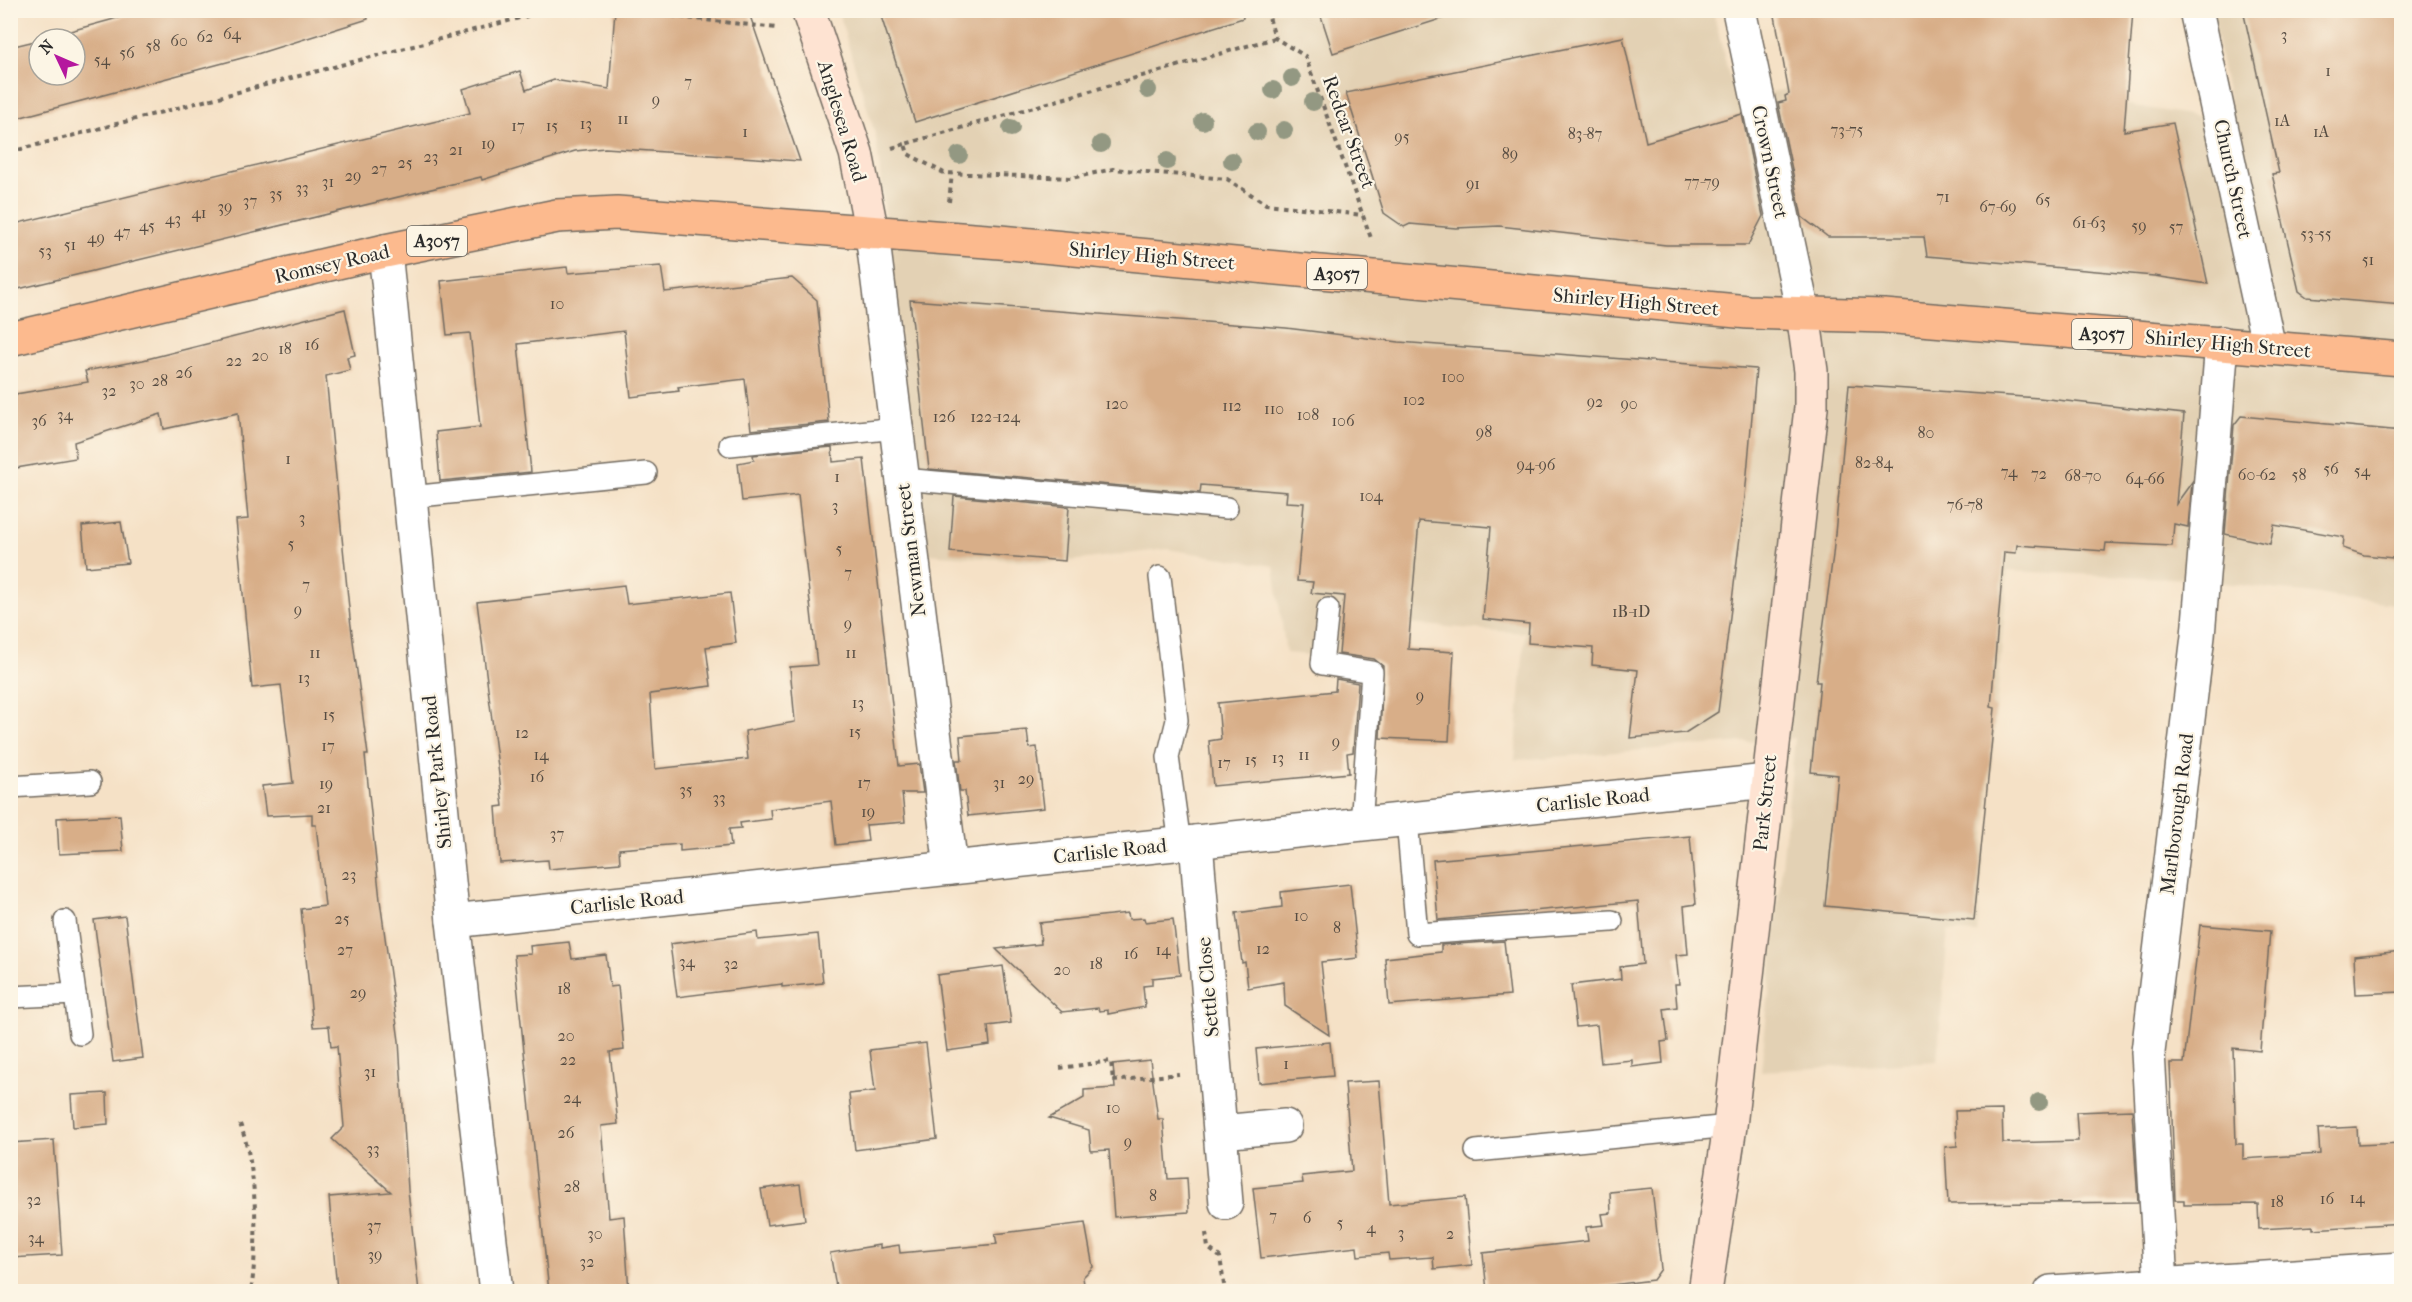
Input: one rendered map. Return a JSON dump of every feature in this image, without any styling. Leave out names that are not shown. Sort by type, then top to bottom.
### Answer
[{"type":"main road","name":"Romsey Road","points":[[10,339],[385,251],[557,216],[617,213],[872,233]]},
{"type":"main road","name":"Shirley High Street","points":[[872,233],[1000,242],[1748,312],[1884,316],[2402,359]]},
{"type":"street","name":"Crown Street","points":[[1739,10],[1803,313]]},
{"type":"street","name":"Church Street","points":[[2196,10],[2269,348]]},
{"type":"street","name":"Anglesea Road","points":[[810,18],[855,153],[872,233]]},
{"type":"street","name":"Newman Street","points":[[872,233],[951,868]]},
{"type":"street","name":"Shirley Park Road","points":[[385,251],[453,921],[496,1292]]},
{"type":"street","name":"Park Street","points":[[1705,1292],[1720,1205],[1730,1126],[1767,781],[1811,408],[1811,371],[1803,313]]},
{"type":"street","name":"Marlborough Road","points":[[2161,1285],[2148,1052],[2198,636],[2222,343]]},
{"type":"street","name":"Carlisle Road","points":[[453,921],[1767,781]]},
{"type":"street","name":"Settle Close","points":[[1188,843],[1215,1070],[1226,1203]]},
{"type":"street","points":[[1221,1132],[1285,1126]]},
{"type":"street","points":[[2052,1292],[2402,1269]]},
{"type":"lane","points":[[730,445],[897,428]]},
{"type":"lane","points":[[410,497],[646,472]]},
{"type":"lane","points":[[903,479],[1227,508]]},
{"type":"lane","points":[[1160,577],[1177,720],[1168,757],[1188,843]]},
{"type":"lane","points":[[1328,609],[1322,664],[1372,672],[1361,825]]},
{"type":"lane","points":[[10,787],[90,782]]},
{"type":"lane","points":[[1407,820],[1417,934],[1612,921]]},
{"type":"lane","points":[[65,921],[80,1034]]},
{"type":"lane","points":[[10,997],[75,994]]},
{"type":"lane","points":[[1476,1151],[1730,1126]]},
{"type":"path","points":[[10,152],[550,10]]},
{"type":"path","points":[[618,10],[779,28],[810,18]]},
{"type":"path","points":[[1267,10],[1275,38],[905,144],[908,154],[944,173],[1072,178],[1113,169],[1227,179],[1266,204],[1363,215]]},
{"type":"path","name":"Redcar Street","points":[[1275,38],[1305,56],[1387,279]]},
{"type":"path","points":[[1060,1068],[1111,1061],[1113,1081],[1215,1070]]},
{"type":"path","points":[[240,1124],[248,1145],[256,1252],[251,1292]]},
{"type":"path","points":[[1206,1228],[1208,1248],[1220,1257],[1225,1292]]},
{"type":"shaded area","points":[[838,11],[1713,11],[1735,100],[1890,67],[2233,122],[2211,11],[2401,11],[2401,605],[2192,579],[2008,571],[1977,933],[1948,931],[1937,1061],[1761,1071],[1795,738],[1515,760],[1525,633],[1383,622],[1381,661],[1286,653],[1274,566],[1167,549],[1054,563],[926,554],[876,137]]},
{"type":"building","points":[[147,10],[367,10],[368,19],[257,54],[10,120],[10,47],[27,43],[27,87],[87,87],[87,27],[85,27]]},
{"type":"building","points":[[615,10],[748,10],[800,161],[605,148],[575,151],[482,180],[481,177],[10,291],[10,225],[470,113],[463,89],[520,71],[526,90],[554,80],[609,89]]},
{"type":"building","points":[[879,10],[1242,10],[1243,18],[915,122]]},
{"type":"building","points":[[1319,10],[1443,10],[1444,18],[1333,53]]},
{"type":"building","points":[[1774,10],[2133,10],[2124,131],[2173,123],[2208,284],[2154,276],[1927,256],[1924,237],[1828,237],[1802,217],[1778,103],[1786,101],[1785,96],[1789,94]]},
{"type":"building","points":[[2243,10],[2402,10],[2402,305],[2307,297],[2299,291],[2272,174],[2279,173]]},
{"type":"building","points":[[1623,37],[1646,142],[1742,114],[1763,216],[1748,245],[1666,245],[1499,226],[1456,228],[1410,224],[1404,227],[1384,213],[1346,93]]},
{"type":"building","points":[[661,266],[665,292],[792,278],[817,300],[829,422],[751,430],[745,379],[678,387],[679,391],[631,397],[624,331],[518,344],[531,472],[440,481],[436,432],[480,427],[470,333],[447,335],[441,281],[567,267],[568,273]]},
{"type":"building","points":[[910,300],[1286,328],[1399,342],[1756,369],[1745,497],[1718,712],[1685,733],[1630,738],[1638,670],[1592,665],[1593,648],[1528,643],[1529,624],[1483,619],[1491,527],[1419,521],[1408,649],[1454,652],[1449,741],[1380,738],[1383,666],[1374,659],[1339,654],[1344,596],[1311,593],[1313,582],[1297,581],[1304,503],[1286,502],[1287,492],[1201,485],[1200,493],[929,469]]},
{"type":"building","points":[[345,309],[355,355],[347,357],[350,370],[326,376],[350,618],[368,755],[365,755],[380,900],[399,1041],[408,1190],[419,1292],[369,1292],[369,1288],[337,1290],[329,1197],[391,1192],[332,1139],[344,1127],[337,1046],[331,1047],[329,1026],[313,1027],[301,909],[325,906],[316,825],[312,825],[312,814],[266,816],[262,786],[293,783],[281,685],[252,688],[236,520],[248,519],[238,413],[164,429],[161,414],[74,442],[76,458],[10,469],[10,395],[88,382],[85,371],[143,360]]},
{"type":"building","points":[[1849,385],[2039,398],[2184,414],[2176,504],[2192,482],[2188,527],[2174,524],[2172,546],[2106,543],[2105,551],[2017,545],[2016,553],[2004,552],[1991,707],[1995,708],[1974,920],[1825,906],[1838,775],[1811,772],[1820,682],[1816,682],[1833,555]]},
{"type":"building","points":[[2241,416],[2402,431],[2402,559],[2364,555],[2343,548],[2344,537],[2274,525],[2270,544],[2225,534],[2234,425]]},
{"type":"building","points":[[832,447],[833,462],[864,459],[899,766],[919,764],[923,793],[902,793],[905,822],[866,825],[868,841],[836,845],[831,801],[770,809],[771,819],[740,823],[741,828],[729,829],[731,846],[680,851],[680,844],[619,849],[620,863],[549,869],[548,860],[500,863],[496,807],[503,806],[477,602],[624,585],[627,604],[730,593],[736,643],[706,647],[711,686],[650,694],[655,769],[748,759],[745,731],[795,722],[790,667],[817,665],[798,495],[742,501],[738,463],[754,460],[753,455]]},
{"type":"building","points":[[954,496],[1069,507],[1065,561],[950,552]]},
{"type":"building","points":[[121,522],[128,563],[86,567],[82,526]]},
{"type":"building","points":[[1336,679],[1358,683],[1353,752],[1347,753],[1349,773],[1213,786],[1209,741],[1221,739],[1218,703],[1335,691]]},
{"type":"building","points":[[1027,730],[1029,748],[1037,747],[1044,808],[968,816],[965,791],[960,791],[956,760],[962,760],[960,736]]},
{"type":"building","points":[[120,815],[123,851],[59,854],[57,818]]},
{"type":"building","points":[[1690,836],[1696,904],[1684,906],[1688,954],[1676,955],[1679,984],[1675,984],[1677,1007],[1664,1009],[1668,1041],[1661,1042],[1663,1063],[1632,1067],[1632,1060],[1601,1063],[1597,1025],[1576,1027],[1571,985],[1621,979],[1620,967],[1643,964],[1638,901],[1438,920],[1433,860]]},
{"type":"building","points":[[1350,884],[1358,958],[1321,962],[1329,1035],[1285,1006],[1284,982],[1248,988],[1245,962],[1242,963],[1236,913],[1282,907],[1281,892]]},
{"type":"building","points":[[1128,913],[1129,919],[1144,918],[1145,922],[1173,919],[1180,975],[1152,978],[1152,985],[1143,986],[1145,1007],[1108,1014],[1108,1010],[1099,1011],[1098,1008],[1062,1012],[996,949],[1041,944],[1039,923]]},
{"type":"building","points":[[125,916],[143,1058],[113,1062],[94,920]]},
{"type":"building","points":[[2200,925],[2270,931],[2260,1051],[2233,1048],[2236,1144],[2243,1144],[2243,1159],[2320,1154],[2318,1129],[2357,1127],[2358,1145],[2402,1143],[2402,1223],[2313,1229],[2313,1226],[2259,1229],[2258,1204],[2184,1205],[2184,1200],[2175,1200],[2170,1063],[2184,1063]]},
{"type":"building","points":[[757,932],[758,940],[818,934],[823,983],[782,987],[782,984],[677,997],[670,944]]},
{"type":"building","points":[[1504,941],[1510,995],[1389,1005],[1385,958],[1441,952],[1441,945]]},
{"type":"building","points":[[569,942],[572,959],[606,955],[610,987],[618,986],[624,1050],[610,1052],[618,1124],[601,1126],[609,1218],[624,1216],[629,1292],[549,1292],[514,955],[531,954],[530,946]]},
{"type":"building","points":[[2402,951],[2402,992],[2356,994],[2354,956]]},
{"type":"building","points":[[1003,966],[1011,1023],[988,1026],[990,1045],[947,1051],[937,975]]},
{"type":"building","points":[[1330,1042],[1333,1076],[1259,1083],[1256,1049]]},
{"type":"building","points":[[926,1043],[937,1139],[855,1150],[849,1094],[875,1091],[870,1050]]},
{"type":"building","points":[[1150,1060],[1158,1119],[1163,1119],[1168,1179],[1187,1178],[1189,1212],[1114,1217],[1109,1150],[1091,1151],[1089,1130],[1049,1118],[1084,1098],[1084,1090],[1115,1088],[1113,1064]]},
{"type":"building","points":[[1379,1081],[1389,1204],[1465,1197],[1472,1265],[1434,1269],[1433,1257],[1389,1260],[1388,1253],[1358,1256],[1357,1247],[1261,1258],[1253,1188],[1303,1183],[1302,1176],[1352,1171],[1345,1083]]},
{"type":"building","points":[[107,1093],[108,1124],[73,1127],[71,1095]]},
{"type":"building","points":[[2002,1110],[2003,1143],[2078,1141],[2076,1112],[2132,1110],[2138,1202],[1948,1204],[1945,1147],[1957,1146],[1955,1111]]},
{"type":"building","points":[[54,1140],[62,1255],[10,1258],[10,1143]]},
{"type":"building","points":[[800,1184],[805,1220],[767,1225],[761,1189]]},
{"type":"building","points":[[1652,1188],[1661,1269],[1653,1280],[1553,1292],[1521,1292],[1521,1287],[1487,1291],[1483,1253],[1588,1241],[1586,1227],[1604,1225],[1602,1214],[1611,1213],[1610,1192]]},
{"type":"building","points":[[1085,1223],[1093,1267],[1083,1277],[1085,1292],[837,1292],[830,1253],[880,1245],[880,1248],[899,1245],[900,1253],[997,1244],[995,1234]]}]
